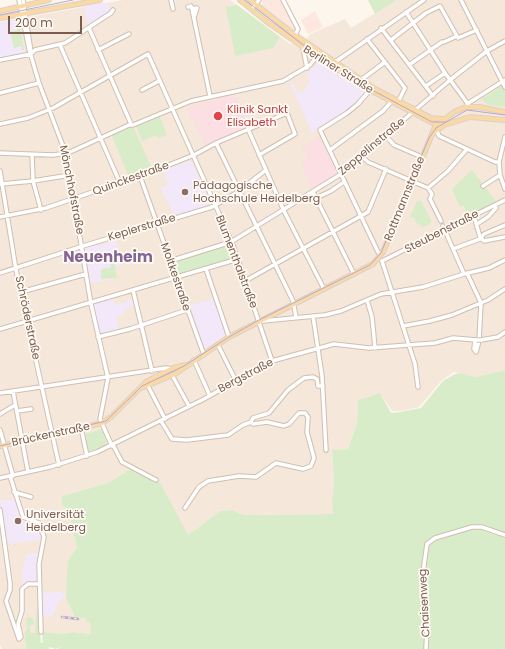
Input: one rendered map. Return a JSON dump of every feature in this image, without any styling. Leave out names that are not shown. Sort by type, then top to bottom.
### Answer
[{"type":"main road","points":[[0,11],[49,0]]},
{"type":"main road","points":[[0,18],[100,0]]},
{"type":"main road","name":"Berliner Straße","points":[[240,0],[303,48],[391,102],[435,119],[447,117]]},
{"type":"main road","name":"Berliner Straße","points":[[250,0],[295,35],[361,80],[432,123],[436,128],[470,116],[505,120]]},
{"type":"main road","points":[[467,105],[505,112]]},
{"type":"main road","name":"Rottmannstraße","points":[[379,260],[432,134],[447,117],[467,105]]},
{"type":"main road","name":"Steubenstraße","points":[[186,365],[204,355],[229,337],[379,260]]},
{"type":"main road","points":[[102,423],[112,417],[149,380],[171,369],[186,365]]},
{"type":"main road","points":[[141,388],[172,375],[186,365]]},
{"type":"main road","name":"Brückenstraße","points":[[0,446],[102,423]]},
{"type":"street","points":[[19,0],[22,6]]},
{"type":"street","points":[[22,6],[23,0]]},
{"type":"street","points":[[171,0],[173,9]]},
{"type":"street","points":[[252,9],[259,0]]},
{"type":"street","points":[[284,0],[298,30],[295,35]]},
{"type":"street","points":[[335,62],[424,0]]},
{"type":"street","points":[[461,0],[487,51],[504,80],[505,87]]},
{"type":"street","name":"Mönchhofstraße","points":[[22,6],[32,48],[31,54],[39,83],[66,154],[90,302],[108,378],[100,417],[102,423]]},
{"type":"street","points":[[188,6],[191,6],[192,9],[197,8],[194,17],[210,96]]},
{"type":"street","points":[[390,40],[440,6],[457,36]]},
{"type":"street","points":[[0,60],[31,54],[35,50],[60,45],[89,28],[111,13],[112,10]]},
{"type":"street","points":[[406,12],[467,105],[504,80]]},
{"type":"street","points":[[89,28],[131,124]]},
{"type":"street","points":[[382,28],[433,96]]},
{"type":"street","points":[[409,64],[443,42],[457,36],[460,38],[477,30]]},
{"type":"street","points":[[98,50],[129,34]]},
{"type":"street","points":[[367,39],[405,88],[398,102]]},
{"type":"street","name":"Zeppelinstraße","points":[[170,261],[232,242],[257,228],[341,174],[450,80],[487,51],[505,41]]},
{"type":"street","points":[[60,45],[120,183]]},
{"type":"street","points":[[303,48],[307,68]]},
{"type":"street","points":[[317,50],[317,57]]},
{"type":"street","name":"Blumenthalstraße","points":[[110,76],[148,54],[214,206],[232,242],[260,321],[272,361]]},
{"type":"street","points":[[0,153],[66,154],[131,124],[171,109],[210,96],[283,81],[307,68],[317,57],[326,56]]},
{"type":"street","points":[[361,80],[385,62]]},
{"type":"street","points":[[426,86],[445,73]]},
{"type":"street","points":[[0,124],[28,118],[50,110],[110,76]]},
{"type":"street","points":[[142,90],[159,81]]},
{"type":"street","points":[[0,93],[39,83]]},
{"type":"street","points":[[370,90],[358,104],[347,113],[320,130],[378,252]]},
{"type":"street","points":[[330,150],[383,111],[391,102]]},
{"type":"street","name":"Quinckestraße","points":[[0,218],[41,210],[140,176],[192,156],[216,143],[287,113],[295,134],[271,150],[259,155]]},
{"type":"street","points":[[436,128],[439,136],[505,166]]},
{"type":"street","points":[[248,130],[284,211],[324,289]]},
{"type":"street","points":[[386,136],[394,145],[422,157]]},
{"type":"street","points":[[505,137],[499,164],[500,175],[505,187]]},
{"type":"street","points":[[216,143],[238,192],[294,304],[296,317]]},
{"type":"street","points":[[428,188],[453,166],[467,149]]},
{"type":"street","points":[[32,154],[33,181],[41,210]]},
{"type":"street","points":[[361,156],[368,162],[428,188],[432,194],[430,199],[453,249],[481,303],[479,341],[476,352],[474,350],[478,340]]},
{"type":"street","points":[[245,281],[368,212],[386,169]]},
{"type":"street","name":"Keplerstraße","points":[[0,273],[214,206],[238,192],[266,170]]},
{"type":"street","name":"Schröderstraße","points":[[0,171],[15,268],[59,465]]},
{"type":"street","points":[[1,184],[70,175]]},
{"type":"street","points":[[483,186],[500,175]]},
{"type":"street","name":"Moltkestraße","points":[[140,176],[204,355]]},
{"type":"street","name":"Zeppelinstraße","points":[[316,198],[331,191],[344,182]]},
{"type":"street","points":[[313,192],[354,274]]},
{"type":"street","name":"Steubenstraße","points":[[379,260],[445,230],[505,200]]},
{"type":"street","points":[[477,224],[488,217],[496,208],[495,205]]},
{"type":"street","points":[[474,216],[482,240],[505,237]]},
{"type":"street","points":[[453,249],[480,239],[480,237],[505,224]]},
{"type":"street","points":[[0,329],[238,259]]},
{"type":"street","points":[[379,260],[392,292],[416,366],[418,386]]},
{"type":"street","points":[[260,321],[313,316],[341,311],[367,300],[392,292],[423,287],[465,273],[489,268],[505,260]]},
{"type":"street","points":[[206,269],[229,337]]},
{"type":"street","points":[[21,292],[86,274]]},
{"type":"street","points":[[402,326],[430,321],[481,303],[505,289]]},
{"type":"street","points":[[133,290],[152,371]]},
{"type":"street","points":[[367,300],[375,348]]},
{"type":"street","points":[[98,337],[187,310]]},
{"type":"street","points":[[313,316],[323,386],[326,450]]},
{"type":"street","name":"Bergstraße","points":[[0,478],[59,465],[87,456],[113,445],[210,396],[272,361],[334,344],[375,348],[435,343],[454,338],[478,340],[498,336],[505,332]]},
{"type":"street","points":[[218,345],[236,381]]},
{"type":"street","points":[[194,360],[210,396]]},
{"type":"street","points":[[0,393],[108,378],[166,368],[171,369]]},
{"type":"street","points":[[172,375],[189,406]]},
{"type":"street","points":[[148,386],[171,439],[187,440],[228,435],[243,425],[251,422],[253,418],[269,413],[288,390],[304,378],[315,377],[318,386],[323,386]]},
{"type":"street","points":[[13,391],[28,472]]},
{"type":"street","points":[[0,414],[15,405]]},
{"type":"street","points":[[17,411],[31,408]]},
{"type":"street","points":[[185,508],[199,487],[208,481],[239,476],[256,477],[276,463],[303,469],[308,468],[312,464],[314,458],[307,429],[308,417],[305,413],[300,412],[289,424],[284,426],[267,422],[253,424],[251,422]]},
{"type":"street","points":[[102,423],[122,462],[156,480]]},
{"type":"street","points":[[81,428],[87,456]]},
{"type":"street","points":[[0,430],[13,476],[15,493],[24,518],[38,522],[43,534],[44,541],[40,558],[39,584],[41,632]]},
{"type":"street","points":[[15,493],[31,497]]},
{"type":"street","points":[[0,510],[10,583],[10,589],[6,601],[19,639],[20,633],[18,624],[22,611],[22,589],[28,584],[39,584]]},
{"type":"street","name":"Chaisenweg","points":[[426,649],[427,622],[423,568],[427,544],[435,538],[470,527],[480,527],[505,535]]},
{"type":"shaded area","points":[[123,0],[230,0],[290,44],[306,40],[310,34],[345,19],[351,28],[397,0],[505,0],[505,370],[475,377],[454,372],[442,380],[419,407],[401,411],[392,411],[380,393],[358,400],[357,423],[348,449],[332,450],[334,482],[332,501],[334,514],[254,515],[240,514],[233,510],[220,511],[188,535],[188,538],[161,484],[132,468],[108,483],[62,496],[62,505],[72,512],[71,524],[77,547],[68,560],[85,618],[90,623],[91,634],[73,632],[62,634],[35,633],[25,649],[2,649],[0,645],[0,22]]},
{"type":"shaded area","points":[[263,0],[282,0],[296,29],[295,32],[261,6]]},
{"type":"shaded area","points":[[108,2],[110,13],[89,27],[83,6]]},
{"type":"shaded area","points":[[315,11],[323,27],[308,34],[301,20]]},
{"type":"shaded area","points":[[16,19],[19,21],[25,53],[0,58],[0,23]]},
{"type":"shaded area","points":[[319,62],[365,91],[357,103],[312,133],[290,83],[292,81],[297,91],[303,93],[309,82],[307,73]]},
{"type":"shaded area","name":"Klinik Sankt Elisabeth","points":[[232,95],[233,97],[236,96],[249,126],[205,146],[187,107]]},
{"type":"shaded area","points":[[321,134],[339,173],[312,189],[301,162],[307,159],[302,148]]},
{"type":"shaded area","name":"Pädagogische Hochschule Heidelberg","points":[[189,161],[193,163],[211,205],[174,216],[161,188],[169,184],[163,170]]},
{"type":"shaded area","points":[[116,239],[122,265],[115,267],[117,278],[90,283],[84,248],[97,245],[99,247]]},
{"type":"shaded area","points":[[113,298],[114,305],[133,300],[135,306],[124,309],[124,314],[116,316],[119,330],[100,334],[93,304]]},
{"type":"shaded area","points":[[214,298],[226,335],[203,350],[188,306]]},
{"type":"shaded area","name":"Universität Heidelberg","points":[[15,499],[21,516],[39,524],[44,540],[4,544],[0,501]]},
{"type":"shaded area","name":"Universität Heidelberg","points":[[39,553],[37,568],[38,580],[25,584],[22,587],[23,567],[27,554]]},
{"type":"shaded area","points":[[61,592],[66,595],[58,603],[52,616],[42,617],[41,593]]},
{"type":"green space","points":[[368,0],[397,0],[375,14]]},
{"type":"green space","points":[[237,5],[280,37],[273,48],[235,56],[226,7]]},
{"type":"green space","points":[[19,21],[24,50],[22,51],[21,46],[14,48],[10,32],[18,30],[16,22]]},
{"type":"green space","points":[[503,85],[505,88],[505,107],[489,105],[481,100]]},
{"type":"green space","points":[[159,115],[167,135],[158,138],[156,135],[142,141],[136,126]]},
{"type":"green space","points":[[133,126],[152,169],[129,177],[111,134]]},
{"type":"green space","points":[[472,170],[497,203],[468,216],[463,205],[460,207],[452,189]]},
{"type":"green space","points":[[420,199],[432,222],[422,228],[419,223],[417,224],[414,218],[410,217],[417,201],[419,202]]},
{"type":"green space","points":[[231,244],[237,258],[177,276],[171,262]]},
{"type":"green space","points":[[114,257],[117,278],[101,279],[101,269],[111,267],[109,258]]},
{"type":"green space","points":[[505,370],[505,649],[58,649],[63,645],[56,649],[49,647],[49,649],[25,649],[27,644],[25,643],[25,632],[27,628],[26,618],[29,618],[28,614],[30,618],[33,618],[34,625],[30,625],[30,633],[35,633],[36,615],[39,605],[41,643],[43,643],[42,632],[62,634],[73,632],[91,634],[90,623],[87,622],[85,618],[75,617],[66,598],[68,560],[77,547],[71,524],[72,512],[62,505],[62,496],[108,483],[132,468],[156,479],[161,484],[188,535],[220,511],[233,510],[240,514],[254,515],[333,514],[332,501],[334,482],[332,450],[348,449],[357,423],[358,400],[380,393],[391,413],[421,408],[443,381],[455,374],[460,373],[475,377]]},
{"type":"green space","points":[[102,429],[106,441],[105,446],[91,452],[88,450],[86,434]]},
{"type":"tram line","points":[[0,15],[73,0]]},
{"type":"tram line","points":[[245,0],[307,48],[372,90],[432,122],[446,122]]},
{"type":"tram line","points":[[0,446],[106,421],[142,386],[184,366],[259,320],[370,265],[381,253],[429,138],[436,128],[467,110],[505,115]]},
{"type":"railway","points":[[62,617],[78,619]]},
{"type":"place","name":"Klinik Sankt Elisabeth","points":[[218,116]]},
{"type":"place","name":"Pädagogische Hochschule Heidelberg","points":[[185,192]]},
{"type":"place","name":"Universität Heidelberg","points":[[18,521]]},
{"type":"district","name":"Neuenheim","points":[[108,258]]}]
